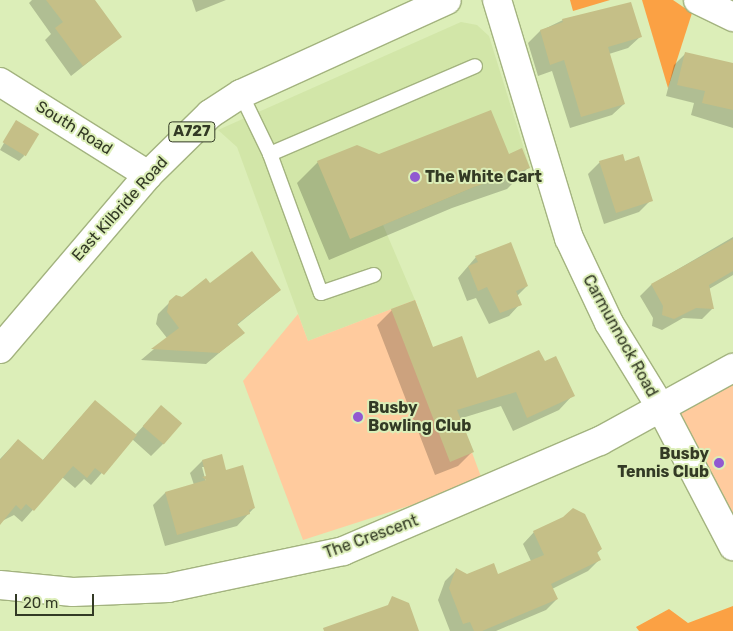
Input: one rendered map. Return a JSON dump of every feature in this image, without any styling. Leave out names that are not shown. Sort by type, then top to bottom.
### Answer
[{"type":"main road","name":"Carmunnock Road","points":[[497,0],[569,238],[609,323],[661,408],[733,546]]},
{"type":"main road","points":[[698,0],[733,17]]},
{"type":"main road","name":"East Kilbride Road","points":[[0,349],[148,175],[210,114],[241,94],[437,2]]},
{"type":"main road","name":"South Road","points":[[0,82],[148,175]]},
{"type":"main road","name":"The Crescent","points":[[0,585],[73,592],[168,588],[343,551],[470,499],[600,441],[733,368]]},
{"type":"lane","points":[[270,154],[475,66]]},
{"type":"lane","points":[[241,94],[270,154],[321,293],[374,275]]},
{"type":"shaded area","points":[[570,0],[610,0],[573,11]]},
{"type":"shaded area","points":[[642,0],[673,0],[692,13],[668,88]]},
{"type":"shaded area","points":[[461,22],[477,25],[489,36],[530,168],[474,187],[383,225],[415,300],[308,341],[237,147],[218,130]]},
{"type":"shaded area","name":"Busby Bowling Club","points":[[415,300],[483,482],[303,540],[243,381],[298,314],[308,341]]},
{"type":"shaded area","name":"Busby Tennis Club","points":[[733,383],[733,514],[677,412]]},
{"type":"shaded area","points":[[733,606],[733,631],[639,631],[636,627],[669,609],[688,623]]},
{"type":"building","points":[[46,0],[95,0],[122,37],[83,66],[55,28],[63,22]]},
{"type":"building","points":[[631,2],[642,37],[608,47],[625,104],[581,117],[564,60],[550,65],[540,30],[563,22],[562,19]]},
{"type":"building","points":[[685,52],[733,63],[733,110],[702,103],[705,91],[677,85]]},
{"type":"building","name":"The White Cart","points":[[491,110],[509,154],[522,148],[530,168],[474,187],[350,239],[317,161],[357,145],[379,154]]},
{"type":"building","points":[[16,120],[39,134],[26,156],[3,142]]},
{"type":"building","points":[[623,154],[625,161],[639,156],[653,201],[616,213],[599,161]]},
{"type":"building","points":[[733,239],[733,271],[709,285],[714,309],[696,308],[674,319],[662,315],[663,306],[651,284]]},
{"type":"building","points":[[511,242],[528,286],[516,291],[522,305],[500,313],[487,287],[478,291],[468,266],[478,262],[475,256]]},
{"type":"building","points":[[252,251],[281,290],[237,324],[245,333],[219,353],[151,349],[179,328],[167,312],[169,301],[176,295],[182,297],[206,278],[210,283]]},
{"type":"building","points":[[415,300],[433,347],[462,336],[477,378],[539,350],[545,361],[556,356],[575,396],[527,418],[516,392],[457,410],[474,452],[450,462],[391,309]]},
{"type":"building","points":[[95,400],[137,435],[104,475],[95,468],[87,478],[73,466],[34,511],[26,504],[21,510],[16,505],[0,525],[0,460],[18,439],[43,460]]},
{"type":"building","points":[[161,405],[182,423],[164,445],[143,426]]},
{"type":"building","points":[[222,454],[226,470],[243,465],[255,508],[249,510],[250,514],[177,535],[165,492],[206,480],[202,477],[206,476],[202,460]]},
{"type":"building","points":[[573,508],[585,514],[602,549],[597,552],[601,560],[551,584],[558,599],[482,631],[474,631],[470,622],[463,624],[449,588],[456,568],[467,574],[494,563],[498,574],[544,555],[533,531],[563,517]]},
{"type":"building","points":[[392,596],[409,603],[419,631],[324,631],[323,628],[388,605]]},
{"type":"place","name":"The White Cart","points":[[415,177]]},
{"type":"place","name":"Busby Bowling Club","points":[[358,417]]},
{"type":"place","name":"Busby Tennis Club","points":[[719,463]]}]
